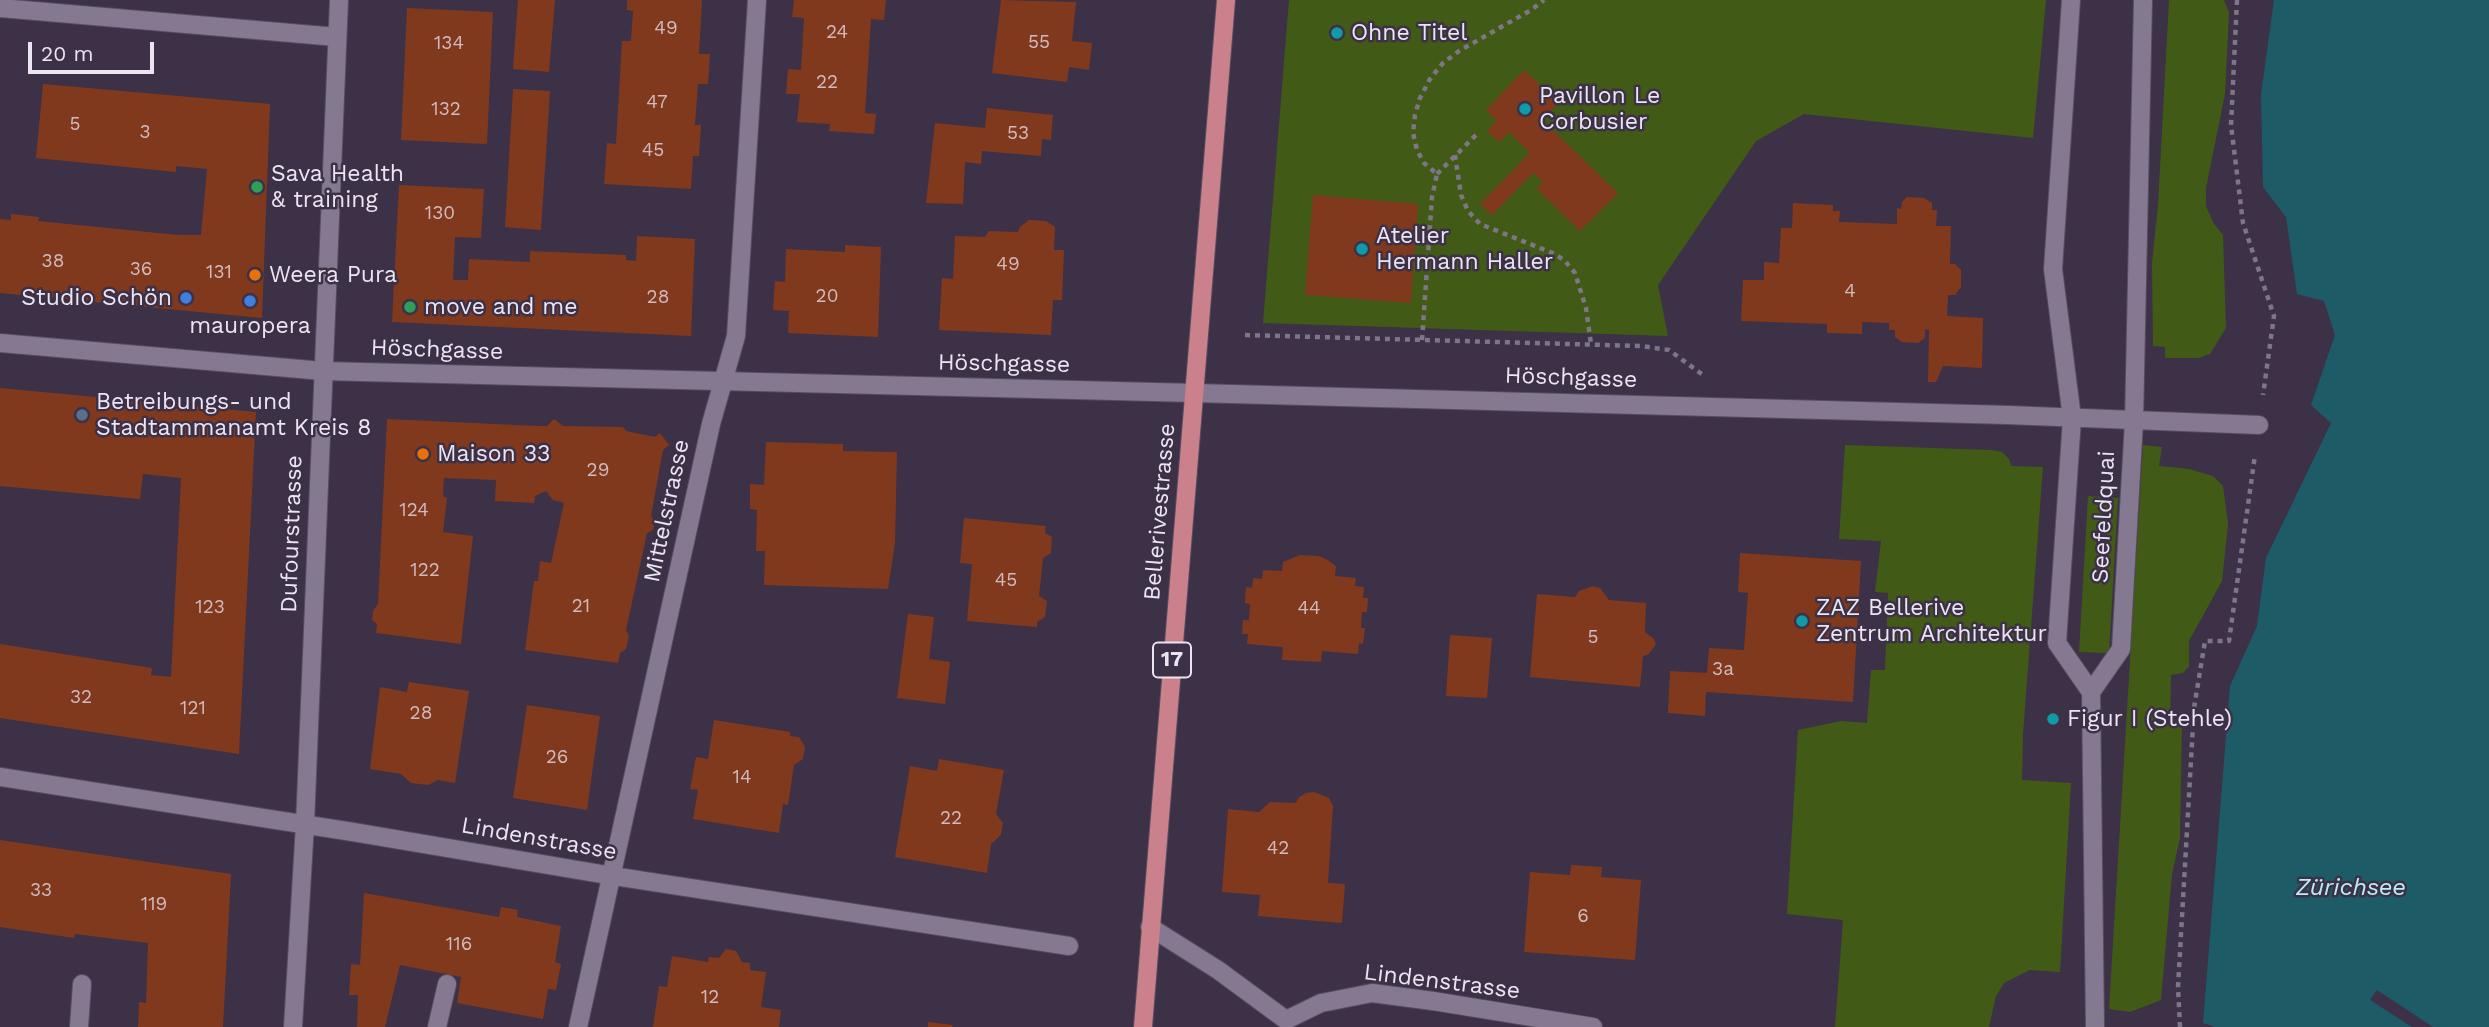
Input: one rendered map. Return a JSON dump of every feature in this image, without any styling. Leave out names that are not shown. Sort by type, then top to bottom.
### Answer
[{"type":"main road","name":"Bellerivestrasse","points":[[1143,1027],[1226,0]]},
{"type":"street","name":"Dufourstrasse","points":[[293,1027],[305,824],[339,0]]},
{"type":"street","name":"Mittelstrasse","points":[[578,1027],[711,424],[736,336],[757,0]]},
{"type":"street","points":[[2071,0],[2053,269],[2073,418],[2057,643],[2091,692],[2095,1027]]},
{"type":"street","name":"Seefeldquai","points":[[2091,692],[2121,649],[2134,421],[2143,0]]},
{"type":"street","points":[[0,8],[337,37]]},
{"type":"street","name":"Höschgasse","points":[[0,344],[323,371],[2008,415],[2259,425]]},
{"type":"street","name":"Lindenstrasse","points":[[0,778],[1069,946]]},
{"type":"street","name":"Lindenstrasse","points":[[1150,927],[1218,970],[1287,1023],[1321,1003],[1372,993],[1593,1027]]},
{"type":"street","points":[[79,1027],[82,984]]},
{"type":"street","points":[[437,1027],[447,984]]},
{"type":"path","points":[[1437,174],[1424,163],[1413,133],[1418,106],[1430,79],[1443,63],[1459,51],[1544,0]]},
{"type":"path","points":[[2179,1027],[2178,988],[2194,708],[2205,641],[2229,641],[2274,316],[2243,223],[2231,125],[2237,0]]},
{"type":"path","points":[[1422,340],[1432,197],[1437,174],[1479,132]]},
{"type":"path","points":[[1455,155],[1461,195],[1468,211],[1480,224],[1555,254],[1575,273],[1586,308],[1591,345]]},
{"type":"path","points":[[1245,335],[1641,346],[1670,350],[1712,382]]},
{"type":"green space","points":[[1289,0],[2046,0],[2033,138],[1804,114],[1756,141],[1658,285],[1668,336],[1263,323]]},
{"type":"green space","points":[[2169,0],[2224,0],[2229,13],[2225,94],[2206,188],[2206,206],[2214,224],[2223,235],[2226,328],[2210,354],[2199,358],[2165,358],[2165,347],[2153,346],[2152,263],[2158,205]]},
{"type":"green space","points":[[1845,445],[1992,450],[2002,452],[2009,459],[2011,466],[2043,467],[2022,780],[2071,783],[2060,972],[2030,970],[2004,983],[1996,996],[1989,1027],[1835,1027],[1843,920],[1787,914],[1798,730],[1841,721],[1867,723],[1871,670],[1885,670],[1888,593],[1875,592],[1881,541],[1839,539]]},
{"type":"green space","points":[[2143,445],[2162,447],[2159,466],[2189,469],[2213,476],[2223,486],[2228,524],[2222,581],[2189,641],[2189,666],[2183,673],[2171,675],[2170,722],[2182,724],[2180,838],[2172,874],[2161,1000],[2130,1012],[2109,1009]]},
{"type":"green space","points":[[2088,496],[2118,498],[2109,653],[2079,652]]},
{"type":"water","name":"Zürichsee","points":[[2274,0],[2489,0],[2489,1027],[2215,1027],[2203,1023],[2230,686],[2257,626],[2266,558],[2331,423],[2311,405],[2335,335],[2324,301],[2297,294],[2286,217],[2263,187],[2261,94]]},
{"type":"pier","points":[[2377,990],[2433,1027],[2412,1027],[2370,1000]]},
{"type":"building","points":[[518,0],[555,0],[549,72],[513,69]]},
{"type":"building","points":[[627,0],[702,0],[699,54],[710,54],[708,84],[698,84],[695,125],[701,125],[699,156],[693,156],[691,189],[604,184],[607,143],[616,144],[622,41],[631,41],[633,11],[627,10]]},
{"type":"building","points":[[794,0],[886,0],[884,20],[871,19],[865,113],[876,114],[874,134],[829,131],[830,124],[797,122],[800,94],[786,94],[788,69],[801,70],[804,18],[792,17]]},
{"type":"building","points":[[1001,0],[1076,2],[1072,41],[1092,43],[1089,70],[1069,67],[1067,82],[992,73]]},
{"type":"building","points":[[407,8],[493,12],[487,144],[401,140]]},
{"type":"building","name":"Pavillon Le Corbusier","points":[[1524,70],[1559,103],[1542,120],[1618,193],[1580,231],[1537,189],[1543,182],[1533,173],[1492,215],[1480,204],[1530,153],[1509,132],[1499,142],[1487,131],[1497,121],[1486,110]]},
{"type":"building","points":[[43,84],[270,104],[262,318],[0,293],[0,219],[11,220],[11,214],[39,217],[38,221],[201,235],[207,169],[176,166],[176,172],[36,158]]},
{"type":"building","points":[[513,89],[550,91],[541,230],[505,227]]},
{"type":"building","points":[[987,108],[1053,115],[1051,140],[1042,139],[1041,156],[982,151],[981,164],[965,162],[963,204],[926,203],[935,123],[985,128]]},
{"type":"building","points":[[399,185],[484,189],[481,238],[455,237],[453,280],[468,280],[469,259],[530,262],[530,251],[626,255],[626,260],[636,261],[637,236],[695,239],[691,336],[392,322]]},
{"type":"building","name":"Atelier Hermann Haller","points":[[1313,195],[1418,204],[1411,303],[1305,295]]},
{"type":"building","points":[[1907,197],[1924,198],[1932,203],[1932,210],[1937,210],[1936,226],[1951,226],[1950,264],[1955,264],[1961,270],[1961,287],[1955,295],[1948,295],[1947,316],[1983,318],[1982,368],[1943,366],[1936,382],[1928,382],[1929,330],[1925,329],[1925,338],[1918,343],[1902,342],[1895,337],[1895,330],[1889,330],[1889,323],[1862,322],[1862,334],[1827,333],[1827,324],[1741,321],[1743,280],[1764,280],[1764,262],[1779,263],[1781,228],[1792,228],[1793,203],[1833,205],[1833,211],[1840,211],[1839,222],[1897,224],[1897,208],[1901,209],[1902,202]]},
{"type":"building","points":[[1029,220],[1046,221],[1055,227],[1054,250],[1064,250],[1062,300],[1053,300],[1051,335],[939,330],[942,278],[953,279],[955,236],[985,237],[989,231],[1018,232]]},
{"type":"building","points":[[845,245],[881,247],[878,337],[788,333],[789,311],[773,310],[775,281],[785,282],[786,249],[845,252]]},
{"type":"building","points":[[0,388],[256,412],[239,754],[0,718],[0,644],[152,668],[151,675],[171,677],[181,478],[143,474],[140,499],[0,486]]},
{"type":"building","points":[[387,419],[547,426],[554,419],[563,426],[623,427],[626,431],[655,437],[660,433],[669,445],[663,450],[651,516],[655,521],[653,530],[647,533],[626,630],[629,636],[626,649],[620,653],[618,663],[525,650],[534,581],[538,581],[540,561],[551,563],[564,503],[553,500],[546,491],[535,496],[534,503],[495,501],[496,480],[444,478],[443,496],[447,498],[443,532],[473,536],[461,644],[376,633],[377,624],[372,620],[373,611],[378,604]]},
{"type":"building","points":[[766,442],[843,444],[843,451],[897,452],[895,543],[888,589],[764,585],[765,551],[756,551],[757,510],[750,509],[750,484],[764,485]]},
{"type":"building","points":[[964,518],[1046,526],[1045,533],[1052,537],[1051,553],[1043,558],[1039,596],[1047,601],[1045,617],[1037,622],[1037,627],[967,621],[972,564],[960,563]]},
{"type":"building","name":"ZAZ Bellerive Zentrum Architektur","points":[[1740,553],[1861,561],[1853,702],[1706,692],[1705,716],[1668,713],[1670,671],[1707,673],[1709,648],[1744,650],[1748,593],[1738,592]]},
{"type":"building","points":[[1300,555],[1319,556],[1328,560],[1336,566],[1335,576],[1356,578],[1355,586],[1364,587],[1363,598],[1368,598],[1367,612],[1362,612],[1361,628],[1365,628],[1363,644],[1359,643],[1358,654],[1322,651],[1321,662],[1282,660],[1283,647],[1247,644],[1248,634],[1242,634],[1243,620],[1249,620],[1250,604],[1245,603],[1246,587],[1252,588],[1253,578],[1262,579],[1263,570],[1282,571],[1283,562]]},
{"type":"building","points":[[1593,586],[1600,588],[1609,600],[1646,603],[1645,632],[1656,644],[1649,654],[1643,656],[1640,687],[1530,677],[1537,594],[1575,597],[1579,591]]},
{"type":"building","points":[[908,614],[934,617],[929,659],[950,662],[945,704],[897,698]]},
{"type":"building","points":[[1450,635],[1492,638],[1487,698],[1446,696]]},
{"type":"building","points":[[409,682],[469,691],[455,783],[438,780],[428,785],[411,783],[401,774],[370,769],[380,687],[407,692]]},
{"type":"building","points":[[527,705],[600,716],[587,810],[513,798]]},
{"type":"building","points":[[714,720],[790,732],[790,736],[799,737],[805,747],[803,759],[794,765],[788,805],[783,804],[779,833],[693,819],[698,790],[690,789],[696,757],[708,759]]},
{"type":"building","points":[[939,759],[1004,770],[996,814],[1003,823],[1001,835],[991,844],[987,873],[895,857],[910,766],[937,771]]},
{"type":"building","points":[[1314,792],[1329,798],[1333,806],[1328,883],[1345,884],[1342,923],[1258,916],[1260,895],[1222,892],[1228,809],[1259,812],[1270,802],[1296,803],[1299,797]]},
{"type":"building","points":[[0,840],[231,874],[223,1027],[138,1027],[139,1002],[146,1003],[148,943],[75,934],[74,938],[0,927]]},
{"type":"building","points":[[1571,865],[1602,867],[1601,877],[1641,880],[1635,960],[1524,952],[1530,872],[1570,875]]},
{"type":"building","points":[[364,893],[499,917],[501,907],[518,910],[517,917],[561,926],[555,962],[561,964],[556,990],[548,989],[543,1019],[457,1003],[461,977],[400,965],[385,1027],[357,1027],[358,995],[349,995],[351,964],[360,965]]},
{"type":"building","points":[[726,949],[736,951],[742,962],[750,963],[750,970],[766,972],[761,1007],[781,1010],[779,1027],[653,1027],[659,986],[667,987],[672,956],[708,962],[709,957],[719,958]]},
{"type":"building","points":[[928,1022],[953,1025],[928,1027]]},
{"type":"place","name":"Ohne Titel","points":[[1337,33]]},
{"type":"place","name":"Pavillon Le Corbusier","points":[[1525,109]]},
{"type":"place","name":"Sava Health & training","points":[[257,187]]},
{"type":"place","name":"Atelier Hermann Haller","points":[[1362,249]]},
{"type":"place","name":"Weera Pura","points":[[255,275]]},
{"type":"place","name":"Studio Schön","points":[[186,298]]},
{"type":"place","name":"mauropera","points":[[250,301]]},
{"type":"place","name":"move and me","points":[[410,307]]},
{"type":"place","name":"Betreibungs- und Stadtammanamt Kreis 8","points":[[82,415]]},
{"type":"place","name":"Maison 33","points":[[423,454]]},
{"type":"place","name":"ZAZ Bellerive Zentrum Architektur","points":[[1802,621]]},
{"type":"place","name":"Figur I (Stehle)","points":[[2053,719]]}]
